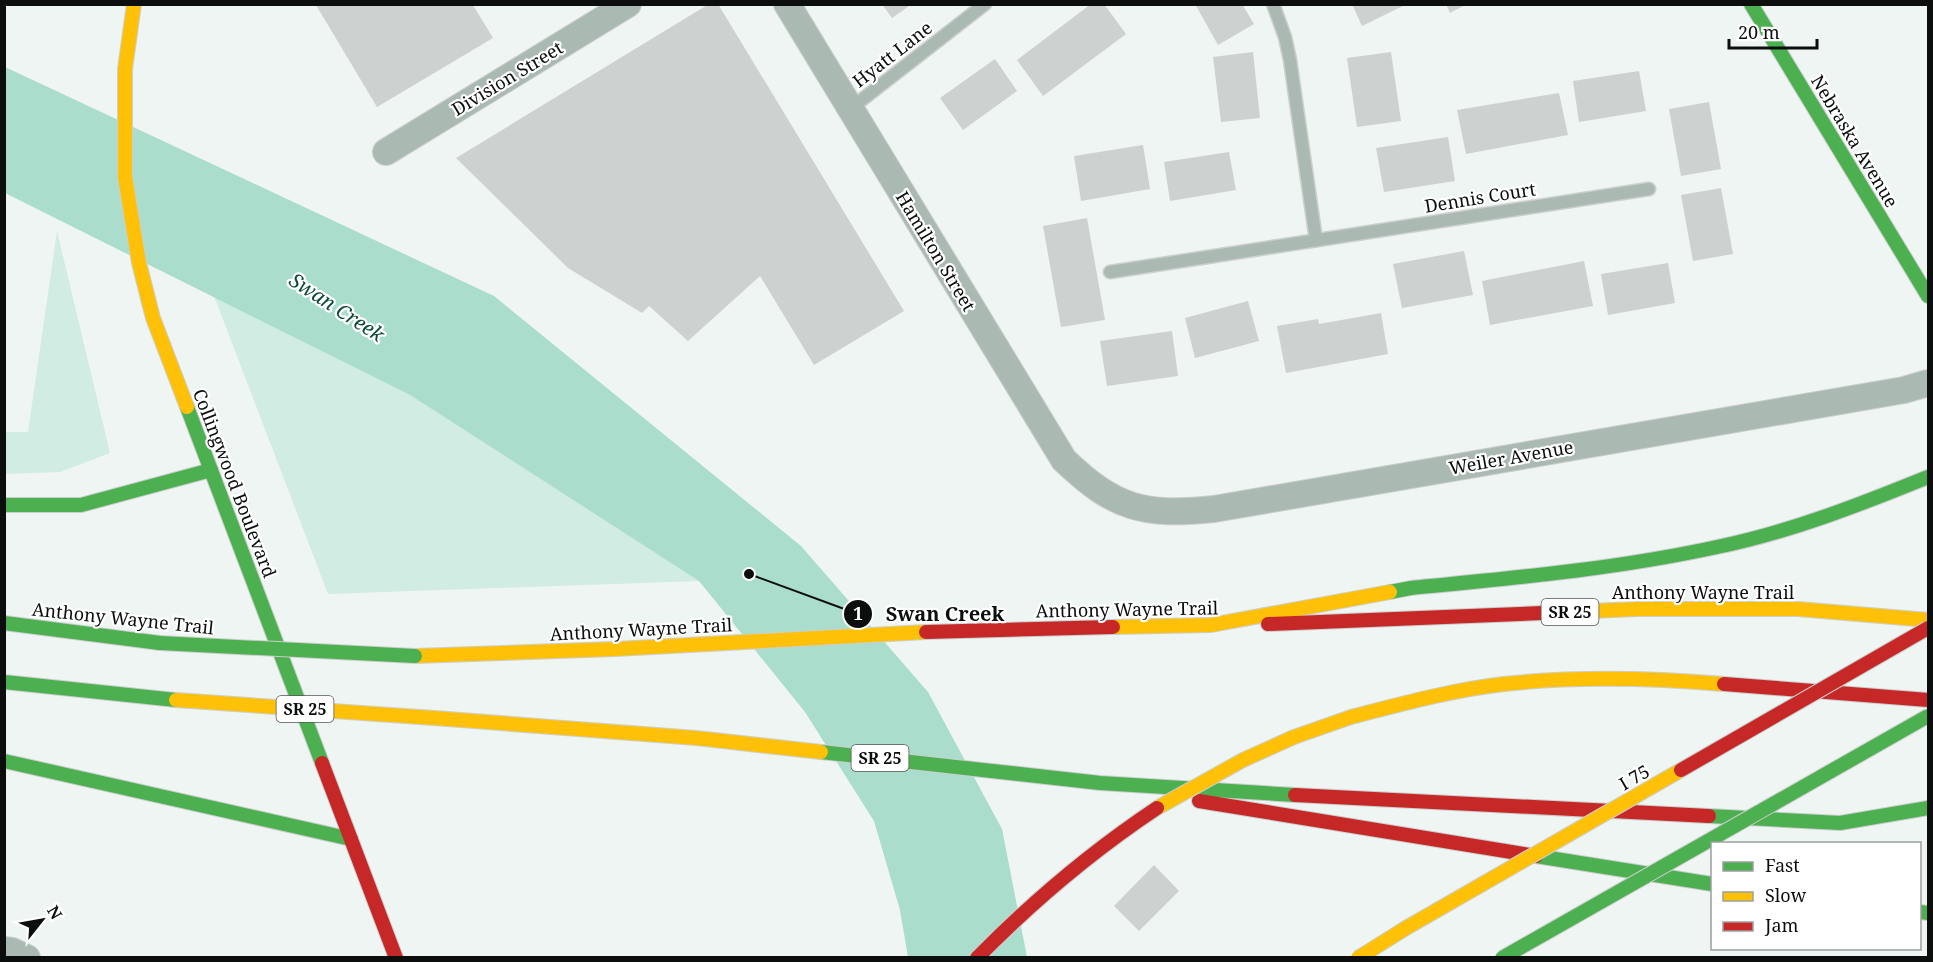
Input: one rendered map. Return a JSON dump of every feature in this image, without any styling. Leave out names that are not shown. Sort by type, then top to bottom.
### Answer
[{"type":"main road","name":"Collingwood Boulevard","points":[[134,4],[125,69],[125,177],[139,263],[153,318],[396,957]]},
{"type":"main road","name":"Nebraska Avenue","points":[[1751,4],[1929,296]]},
{"type":"main road","points":[[4,505],[81,505],[211,470]]},
{"type":"main road","points":[[1211,625],[1411,588],[1599,569],[1719,547],[1839,513],[1929,477]]},
{"type":"main road","name":"Anthony Wayne Trail","points":[[4,623],[160,643],[415,656],[616,649],[985,629],[1211,625],[1671,608],[1798,609],[1929,620]]},
{"type":"main road","name":"I 75","points":[[1358,957],[1929,628]]},
{"type":"main road","points":[[977,957],[1053,884],[1148,813],[1206,779],[1250,757],[1287,740],[1351,717],[1429,697],[1483,687],[1572,679],[1660,680],[1779,687],[1929,700]]},
{"type":"main road","name":"SR 25","points":[[4,682],[176,700],[696,738],[1065,777],[1711,884]]},
{"type":"main road","points":[[1502,957],[1929,716]]},
{"type":"main road","points":[[4,761],[351,839]]},
{"type":"main road","points":[[1100,783],[1840,823],[1929,808]]},
{"type":"street","name":"Division Street","points":[[386,152],[628,4]]},
{"type":"street","name":"Hamilton Street","points":[[787,4],[1044,430],[1064,460],[1087,482],[1097,488]]},
{"type":"street","name":"Weiler Avenue","points":[[1097,488],[1117,501],[1158,511],[1182,512],[1214,509],[1895,392],[1929,383]]},
{"type":"street","points":[[4,950],[27,957]]},
{"type":"lane","name":"Hyatt Lane","points":[[850,109],[985,4]]},
{"type":"lane","points":[[1273,4],[1285,37],[1290,60],[1316,240]]},
{"type":"lane","name":"Dennis Court","points":[[1110,272],[1648,189]]},
{"type":"shaded area","points":[[57,231],[110,453],[60,472],[5,474],[5,432],[28,432]]},
{"type":"shaded area","points":[[214,296],[410,395],[699,581],[328,594]]},
{"type":"water","points":[[5,67],[494,296],[801,546],[928,692],[1002,829],[1027,957],[908,957],[900,910],[874,821],[805,712],[699,581],[410,395],[5,193]]},
{"type":"building","points":[[709,4],[718,4],[904,311],[814,365],[760,276],[688,341],[649,306],[642,313],[568,268],[456,158]]},
{"type":"building","points":[[882,4],[912,4],[892,18]]},
{"type":"building","points":[[1091,4],[1104,4],[1126,34],[1043,96],[1017,60]]},
{"type":"building","points":[[1195,4],[1242,4],[1254,24],[1218,45]]},
{"type":"building","points":[[1352,4],[1407,4],[1362,26]]},
{"type":"building","points":[[1446,4],[1467,4],[1450,13]]},
{"type":"building","points":[[316,5],[473,5],[493,38],[377,107]]},
{"type":"building","points":[[1253,52],[1260,118],[1221,122],[1213,57]]},
{"type":"building","points":[[1391,52],[1401,121],[1357,127],[1347,58]]},
{"type":"building","points":[[995,59],[1017,91],[963,130],[940,98]]},
{"type":"building","points":[[1639,71],[1646,111],[1579,122],[1573,81]]},
{"type":"building","points":[[1559,93],[1568,135],[1466,154],[1457,110]]},
{"type":"building","points":[[1709,102],[1721,169],[1681,176],[1669,109]]},
{"type":"building","points":[[1448,137],[1455,181],[1384,192],[1376,148]]},
{"type":"building","points":[[1143,145],[1150,189],[1081,201],[1074,156]]},
{"type":"building","points":[[1229,152],[1236,190],[1170,201],[1164,162]]},
{"type":"building","points":[[1721,188],[1733,254],[1693,261],[1681,195]]},
{"type":"building","points":[[1087,218],[1105,320],[1061,327],[1043,226]]},
{"type":"building","points":[[1464,251],[1473,295],[1402,308],[1393,264]]},
{"type":"building","points":[[1584,261],[1593,306],[1490,325],[1482,281]]},
{"type":"building","points":[[1668,263],[1675,303],[1608,315],[1601,274]]},
{"type":"building","points":[[1248,301],[1259,341],[1195,358],[1185,318]]},
{"type":"building","points":[[1381,313],[1388,354],[1286,373],[1277,326],[1318,319],[1319,324]]},
{"type":"building","points":[[1172,331],[1178,376],[1107,386],[1100,341]]},
{"type":"building","points":[[1154,865],[1179,891],[1139,931],[1114,906]]},
{"type":"traffic: fast","points":[[1751,4],[1928,296]]},
{"type":"traffic: fast","points":[[187,407],[322,763]]},
{"type":"traffic: fast","points":[[4,505],[81,505],[211,470]]},
{"type":"traffic: fast","points":[[1390,592],[1603,567],[1717,547],[1798,526],[1928,477]]},
{"type":"traffic: fast","points":[[4,623],[160,643]]},
{"type":"traffic: fast","points":[[160,643],[415,656]]},
{"type":"traffic: fast","points":[[4,682],[176,700]]},
{"type":"traffic: fast","points":[[1502,958],[1928,716]]},
{"type":"traffic: fast","points":[[821,752],[1100,783],[1295,795]]},
{"type":"traffic: fast","points":[[4,761],[351,839]]},
{"type":"traffic: fast","points":[[1709,816],[1840,823],[1928,808]]},
{"type":"traffic: fast","points":[[1536,856],[1711,884]]},
{"type":"traffic: fast","points":[[1921,912],[1928,913]]},
{"type":"traffic: slow","points":[[134,4],[125,69],[125,177],[139,263],[153,318],[187,407]]},
{"type":"traffic: slow","points":[[1113,627],[1211,625],[1390,592]]},
{"type":"traffic: slow","points":[[1567,612],[1638,609],[1798,609],[1928,620]]},
{"type":"traffic: slow","points":[[415,656],[616,649],[926,632]]},
{"type":"traffic: slow","points":[[1351,717],[1446,694],[1531,681],[1614,679],[1724,684]]},
{"type":"traffic: slow","points":[[176,700],[434,718]]},
{"type":"traffic: slow","points":[[1157,808],[1243,760],[1294,737],[1351,717]]},
{"type":"traffic: slow","points":[[434,718],[696,738],[821,752]]},
{"type":"traffic: slow","points":[[1358,958],[1681,770]]},
{"type":"traffic: jam","points":[[1268,624],[1567,612]]},
{"type":"traffic: jam","points":[[926,632],[1113,627]]},
{"type":"traffic: jam","points":[[1681,770],[1928,628]]},
{"type":"traffic: jam","points":[[1724,684],[1928,700]]},
{"type":"traffic: jam","points":[[322,763],[396,958]]},
{"type":"traffic: jam","points":[[1295,795],[1709,816]]},
{"type":"traffic: jam","points":[[1199,801],[1536,856]]},
{"type":"traffic: jam","points":[[977,958],[1063,878],[1157,808]]},
{"type":"place","name":"Swan Creek","points":[[749,574]]}]
